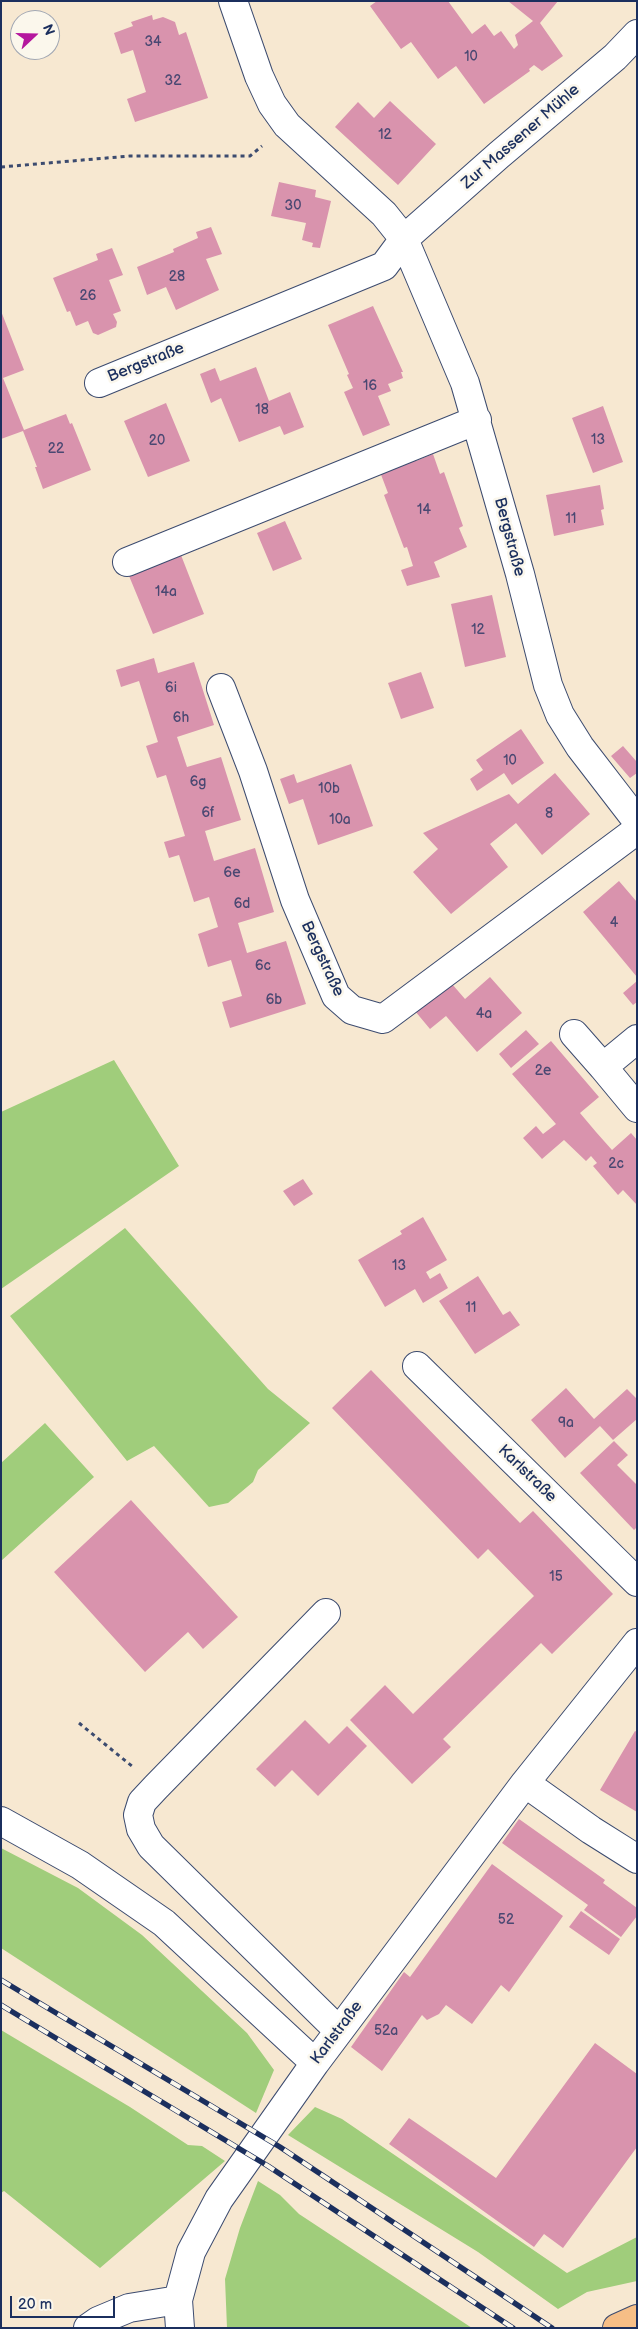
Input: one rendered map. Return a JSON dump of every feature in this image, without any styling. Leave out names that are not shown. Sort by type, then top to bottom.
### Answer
[{"type":"main road","points":[[617,2328],[637,2319]]},
{"type":"street","name":"Bergstraße","points":[[233,1],[259,76],[272,104],[287,125],[384,214],[404,239],[465,383],[477,420],[548,685],[560,715],[580,748],[637,821]]},
{"type":"street","name":"Zur Massener Mühle","points":[[404,239],[615,57],[637,34]]},
{"type":"street","name":"Bergstraße","points":[[100,382],[384,266],[404,239]]},
{"type":"street","points":[[127,562],[477,420]]},
{"type":"street","name":"Bergstraße","points":[[221,688],[253,771],[295,900],[336,996],[352,1010],[382,1019],[637,830]]},
{"type":"street","points":[[574,1034],[637,1108]]},
{"type":"street","points":[[603,1068],[637,1039]]},
{"type":"street","name":"Karlstraße","points":[[417,1366],[637,1582]]},
{"type":"street","points":[[326,1613],[142,1802],[138,1815],[141,1829],[151,1846],[339,2031]]},
{"type":"street","name":"Karlstraße","points":[[180,2328],[178,2300],[191,2252],[220,2199],[315,2063],[525,1783],[637,1643]]},
{"type":"street","points":[[525,1783],[591,1830],[637,1859]]},
{"type":"street","points":[[1,1821],[80,1865],[164,1923],[315,2063]]},
{"type":"street","points":[[88,2328],[98,2321],[129,2308],[178,2300]]},
{"type":"path","points":[[1,166],[130,156],[250,156],[287,125]]},
{"type":"path","points":[[79,1723],[156,1787]]},
{"type":"green space","points":[[114,1060],[179,1166],[1,1289],[1,1112]]},
{"type":"green space","points":[[125,1228],[268,1389],[310,1423],[258,1470],[253,1482],[228,1503],[209,1507],[154,1446],[127,1461],[10,1316]]},
{"type":"green space","points":[[45,1423],[94,1477],[1,1561],[1,1463]]},
{"type":"green space","points":[[1,1848],[78,1888],[142,1935],[247,2033],[274,2070],[256,2113],[1,1948]]},
{"type":"green space","points":[[1,2030],[130,2107],[188,2145],[202,2146],[225,2161],[100,2268],[4,2191],[1,2193]]},
{"type":"green space","points":[[315,2107],[342,2119],[567,2273],[637,2237],[637,2281],[587,2292],[558,2309],[478,2252],[288,2135]]},
{"type":"green space","points":[[258,2181],[280,2195],[299,2214],[472,2328],[227,2328],[225,2279],[240,2228]]},
{"type":"building","points":[[377,1],[448,1],[472,34],[485,24],[494,36],[501,31],[514,49],[518,45],[515,35],[533,21],[508,1],[558,1],[540,23],[563,56],[542,71],[534,65],[529,69],[530,71],[484,104],[456,66],[438,79],[411,42],[401,49],[370,6]]},
{"type":"building","points":[[152,15],[153,20],[163,17],[175,22],[179,35],[186,32],[208,98],[135,122],[127,99],[146,92],[133,50],[121,54],[114,33],[133,26],[131,22]]},
{"type":"building","points":[[390,101],[436,144],[398,185],[335,127],[358,102],[374,118]]},
{"type":"building","points":[[279,182],[316,190],[315,197],[331,201],[320,248],[312,247],[313,243],[302,240],[306,223],[271,216]]},
{"type":"building","points":[[211,227],[222,254],[206,259],[219,290],[176,310],[166,287],[147,295],[137,267],[174,252],[173,249],[198,238],[196,232]]},
{"type":"building","points":[[112,248],[123,275],[109,280],[121,311],[113,314],[117,322],[116,327],[98,335],[93,333],[88,321],[76,326],[70,311],[67,312],[53,278],[98,260],[96,254]]},
{"type":"building","points":[[373,306],[403,372],[401,372],[403,378],[388,384],[391,391],[378,396],[390,425],[363,436],[344,392],[353,388],[347,375],[349,374],[328,325]]},
{"type":"building","points":[[1,311],[24,370],[3,378],[24,430],[66,414],[70,424],[72,423],[91,470],[43,489],[23,431],[1,439]]},
{"type":"building","points":[[256,367],[269,401],[290,392],[304,427],[284,435],[280,426],[239,442],[221,398],[211,403],[200,374],[215,368],[220,381]]},
{"type":"building","points":[[166,403],[190,461],[148,477],[124,421]]},
{"type":"building","points":[[603,406],[623,462],[593,473],[572,418]]},
{"type":"building","points":[[433,454],[440,474],[444,472],[463,526],[459,528],[467,547],[434,562],[440,577],[407,586],[401,570],[413,566],[407,547],[404,548],[384,495],[388,493],[380,472]]},
{"type":"building","points":[[600,485],[604,509],[601,510],[604,525],[554,536],[546,495]]},
{"type":"building","points":[[285,521],[302,559],[273,571],[257,533]]},
{"type":"building","points":[[179,550],[204,614],[153,634],[127,571]]},
{"type":"building","points":[[492,595],[506,657],[465,667],[451,604]]},
{"type":"building","points":[[154,658],[158,673],[194,662],[214,725],[177,737],[187,767],[221,757],[241,820],[205,831],[214,861],[255,848],[274,912],[238,923],[247,953],[286,941],[306,1004],[230,1028],[222,1002],[242,996],[231,960],[208,967],[198,934],[218,927],[209,897],[194,902],[179,855],[169,858],[164,842],[185,836],[166,775],[157,778],[146,746],[158,742],[139,681],[121,687],[116,670]]},
{"type":"building","points":[[421,672],[434,708],[401,719],[388,683]]},
{"type":"building","points":[[521,729],[544,763],[512,785],[504,773],[477,791],[470,779],[483,770],[476,760]]},
{"type":"building","points":[[623,746],[637,762],[637,773],[630,778],[611,756]]},
{"type":"building","points":[[351,764],[373,826],[318,845],[303,799],[289,804],[280,779],[294,774],[297,783]]},
{"type":"building","points":[[555,773],[590,814],[542,855],[516,823],[490,844],[508,867],[451,914],[413,872],[438,849],[423,833],[509,794],[518,804]]},
{"type":"building","points":[[619,881],[637,902],[637,977],[583,912]]},
{"type":"building","points":[[490,977],[522,1013],[477,1052],[446,1016],[430,1029],[415,1011],[452,984],[465,999]]},
{"type":"building","points":[[637,981],[637,1002],[633,1005],[623,993]]},
{"type":"building","points":[[526,1030],[539,1044],[511,1068],[499,1054]]},
{"type":"building","points":[[551,1041],[599,1097],[580,1113],[596,1132],[612,1150],[631,1133],[637,1140],[637,1205],[623,1190],[618,1195],[593,1166],[597,1163],[591,1156],[586,1161],[564,1140],[542,1159],[523,1138],[536,1126],[543,1134],[556,1124],[512,1074]]},
{"type":"building","points":[[303,1179],[313,1194],[294,1206],[283,1191]]},
{"type":"building","points":[[423,1217],[447,1260],[426,1272],[430,1279],[440,1273],[448,1288],[423,1303],[415,1289],[385,1307],[358,1260],[402,1234],[400,1231]]},
{"type":"building","points":[[478,1276],[503,1315],[510,1311],[520,1325],[475,1354],[439,1301]]},
{"type":"building","points":[[371,1370],[520,1523],[533,1511],[613,1594],[552,1654],[541,1643],[443,1739],[451,1747],[412,1784],[350,1720],[385,1685],[413,1714],[534,1596],[488,1549],[478,1559],[332,1408]]},
{"type":"building","points":[[566,1388],[594,1419],[627,1389],[637,1399],[637,1419],[613,1440],[600,1426],[565,1458],[531,1420]]},
{"type":"building","points":[[614,1441],[628,1455],[617,1465],[637,1485],[637,1527],[634,1530],[580,1473]]},
{"type":"building","points":[[131,1500],[238,1617],[203,1649],[188,1632],[145,1672],[54,1572]]},
{"type":"building","points":[[305,1720],[329,1744],[347,1726],[367,1746],[318,1796],[292,1770],[275,1787],[256,1769]]},
{"type":"building","points":[[635,1731],[637,1732],[637,1812],[600,1790]]},
{"type":"building","points":[[519,1819],[605,1880],[603,1883],[637,1908],[637,1916],[621,1937],[584,1910],[588,1905],[502,1843]]},
{"type":"building","points":[[492,1864],[563,1916],[509,1992],[501,1985],[472,2024],[446,2005],[439,2014],[427,2020],[422,2015],[382,2071],[351,2047],[404,1972],[410,1977]]},
{"type":"building","points":[[581,1911],[620,1939],[609,1955],[569,1927]]},
{"type":"building","points":[[595,2043],[637,2074],[637,2147],[563,2248],[544,2234],[534,2247],[389,2144],[409,2118],[496,2178]]},
{"type":"railway","points":[[1,1980],[280,2147],[552,2328]]},
{"type":"railway","points":[[1,2005],[268,2166],[513,2328]]}]
